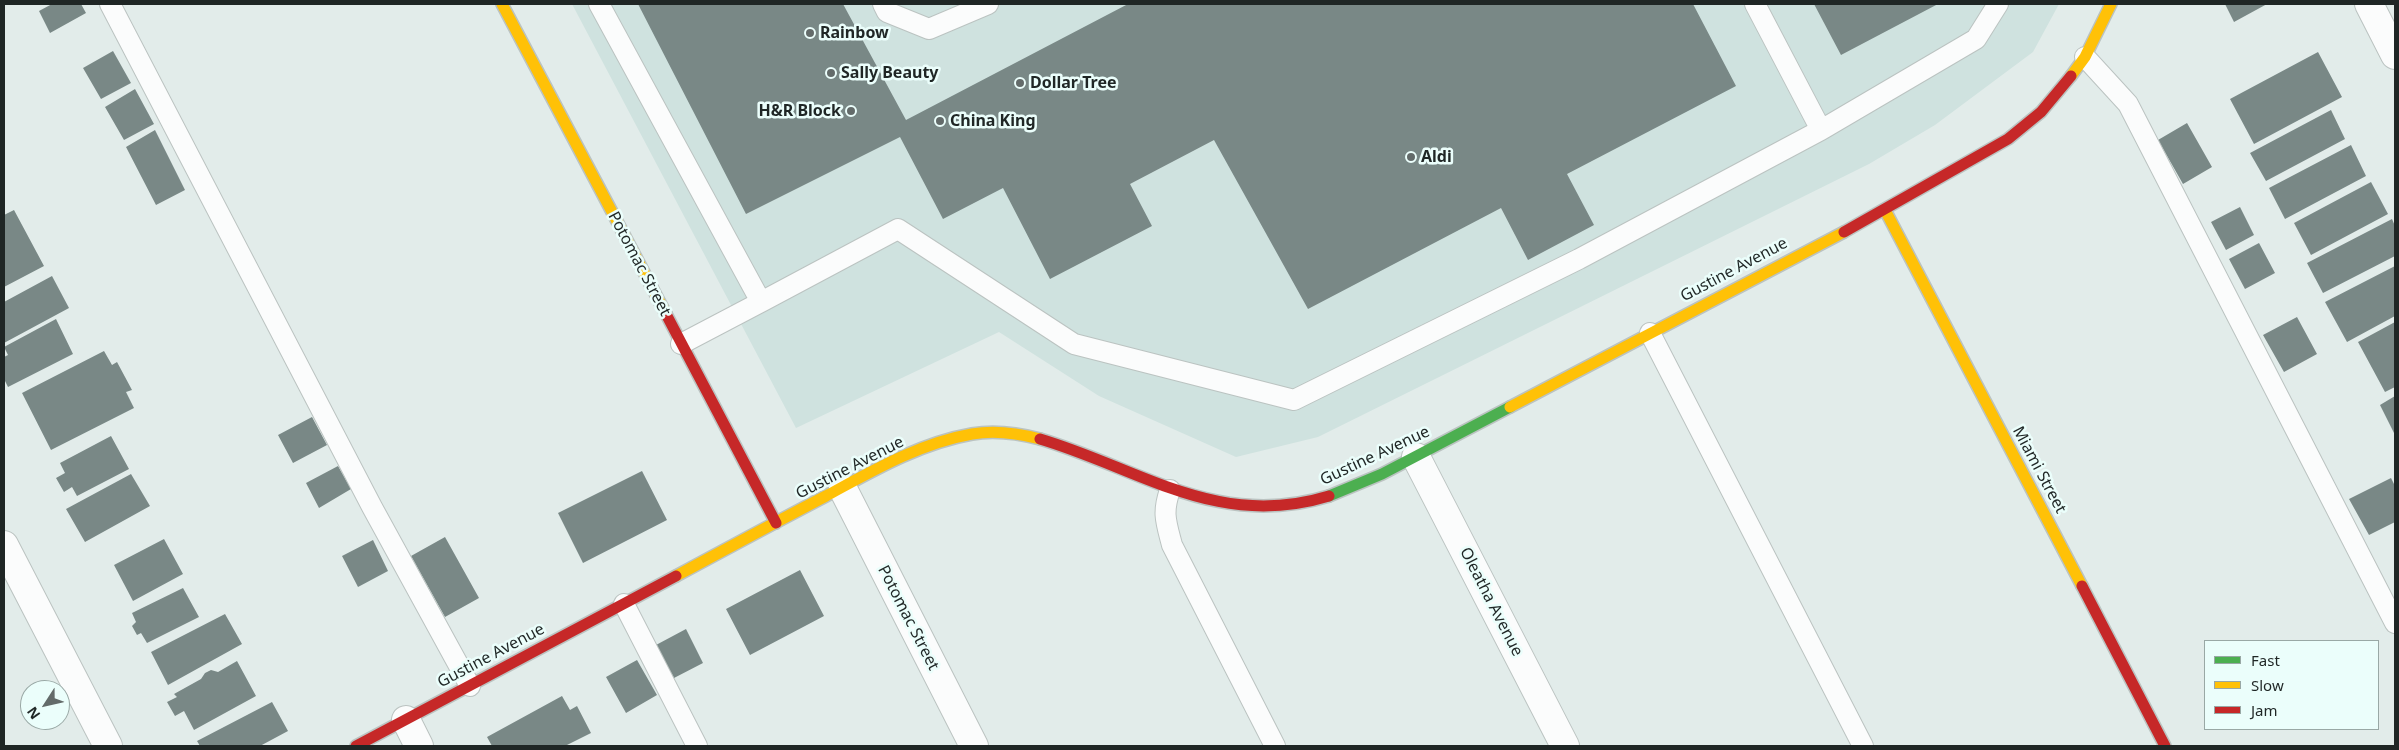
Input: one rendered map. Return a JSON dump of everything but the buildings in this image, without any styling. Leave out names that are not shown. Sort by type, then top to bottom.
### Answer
[{"type":"street","name":"Potomac Street","points":[[502,4],[776,523]]},
{"type":"street","name":"Gustine Avenue","points":[[356,746],[884,465],[922,449],[962,437],[999,432],[1040,438],[1170,490],[1198,499],[1240,506],[1278,507],[1315,502],[1353,488],[1416,457],[1650,332],[1885,210],[2008,139],[2041,112],[2066,83],[2085,57],[2111,4]]},
{"type":"street","points":[[2369,4],[2395,54]]},
{"type":"street","name":"Miami Street","points":[[1885,210],[2165,746]]},
{"type":"street","name":"Oleatha Avenue","points":[[1416,457],[1566,746]]},
{"type":"street","name":"Potomac Street","points":[[842,489],[974,746]]},
{"type":"street","points":[[4,545],[108,746]]},
{"type":"street","points":[[406,720],[419,746]]},
{"type":"lane","points":[[110,4],[368,498],[470,686]]},
{"type":"lane","points":[[599,4],[761,302]]},
{"type":"lane","points":[[883,4],[887,12],[929,29],[988,4]]},
{"type":"lane","points":[[1755,4],[1821,130]]},
{"type":"lane","points":[[681,344],[898,229],[1074,344],[1294,400],[1579,259],[1821,130],[1976,39],[1998,4]]},
{"type":"lane","points":[[2085,57],[2128,104],[2395,623]]},
{"type":"lane","points":[[1650,332],[1863,746]]},
{"type":"lane","points":[[1170,490],[1164,517],[1172,544],[1274,746]]},
{"type":"lane","points":[[624,604],[697,746]]},
{"type":"shaded area","points":[[572,4],[2059,4],[2033,52],[1935,125],[1869,164],[1318,437],[1236,457],[1099,396],[999,332],[796,428]]},
{"type":"traffic: fast","points":[[1329,496],[1382,474],[1510,407]]},
{"type":"traffic: slow","points":[[502,4],[666,314]]},
{"type":"traffic: slow","points":[[2071,76],[2085,57],[2111,4]]},
{"type":"traffic: slow","points":[[1885,210],[2082,586]]},
{"type":"traffic: slow","points":[[1510,407],[1844,232]]},
{"type":"traffic: slow","points":[[676,576],[861,477],[915,451],[953,438],[989,432],[1023,435],[1040,439]]},
{"type":"traffic: jam","points":[[1844,232],[2008,139],[2041,112],[2071,76]]},
{"type":"traffic: jam","points":[[666,314],[776,523]]},
{"type":"traffic: jam","points":[[1040,439],[1077,451],[1181,492],[1215,501],[1251,506],[1289,505],[1329,496]]},
{"type":"traffic: jam","points":[[356,746],[676,576]]},
{"type":"traffic: jam","points":[[2082,586],[2165,746]]},
{"type":"place","name":"Rainbow","points":[[810,33]]},
{"type":"place","name":"Sally Beauty","points":[[831,73]]},
{"type":"place","name":"Dollar Tree","points":[[1020,83]]},
{"type":"place","name":"H&R Block","points":[[851,111]]},
{"type":"place","name":"China King","points":[[940,121]]},
{"type":"place","name":"Aldi","points":[[1411,157]]}]
